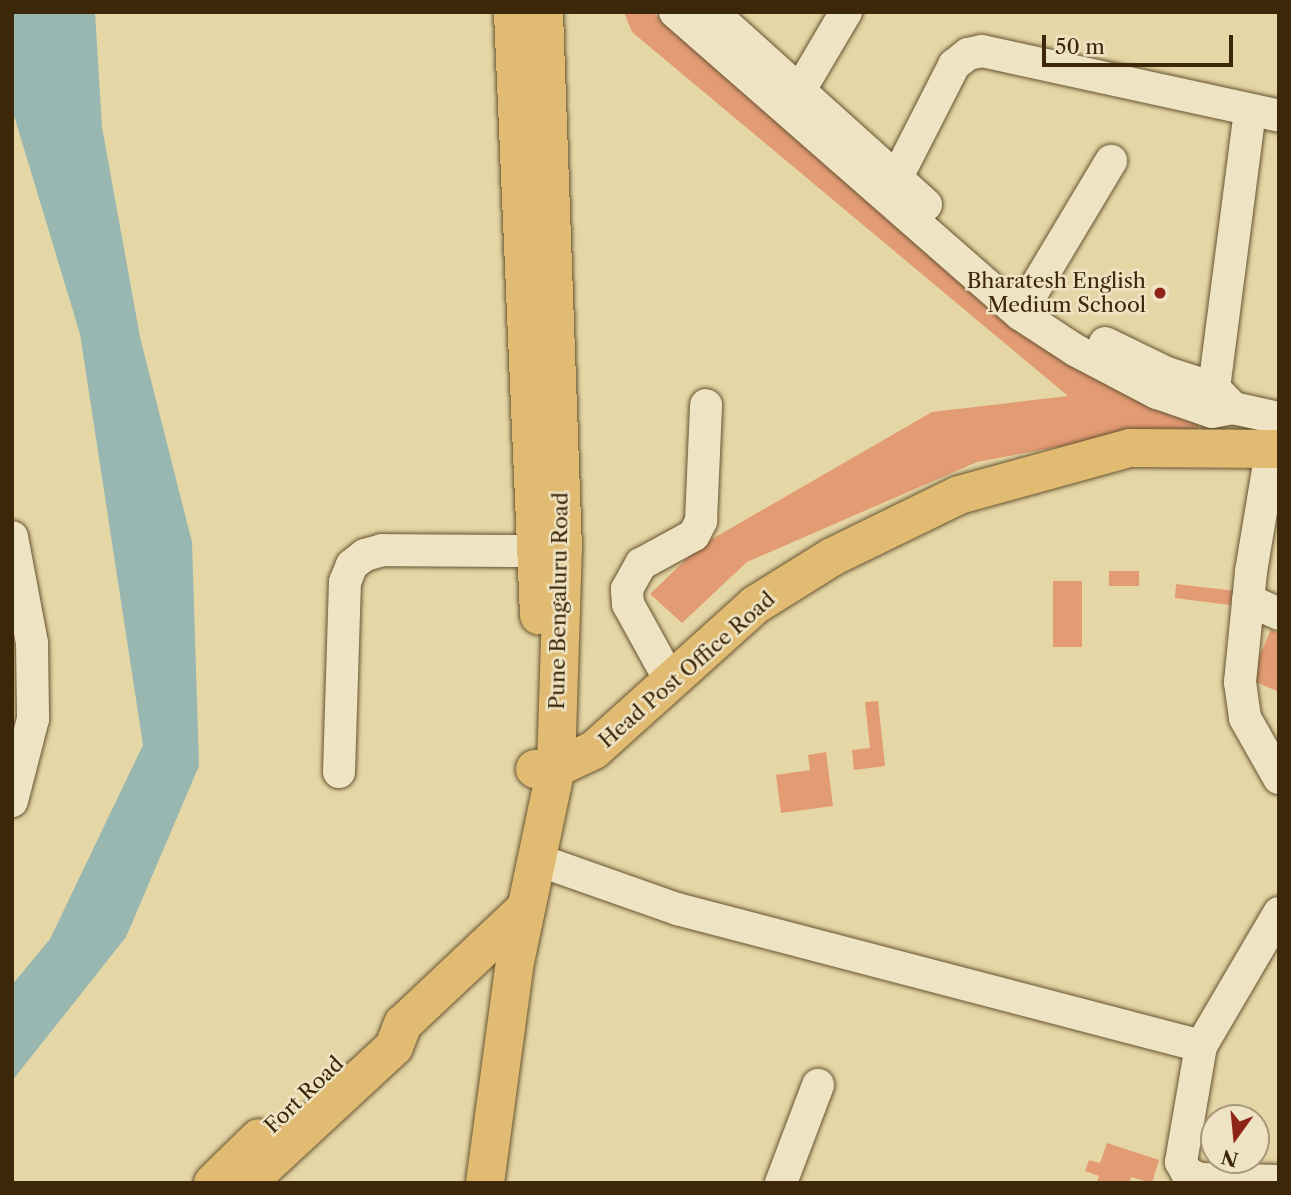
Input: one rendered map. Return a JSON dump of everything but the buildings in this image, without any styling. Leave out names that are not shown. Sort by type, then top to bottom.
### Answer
[{"type":"main road","points":[[465,1183],[543,768],[540,635],[513,12]]},
{"type":"main road","name":"Pune Bengaluru Road","points":[[485,1183],[513,918],[535,859],[563,549],[544,12]]},
{"type":"main road","name":"Head Post Office Road","points":[[543,768],[594,750],[755,605],[832,557],[959,495],[1130,448],[1276,433]]},
{"type":"main road","name":"Fort Road","points":[[247,1183],[394,1046],[403,1024],[513,918]]},
{"type":"main road","name":"Fort Road","points":[[213,1183],[375,1027],[403,1024]]},
{"type":"street","points":[[675,12],[714,42],[1020,314],[1075,350],[1157,393],[1212,412],[1223,398],[1264,113],[982,51],[968,54],[954,65],[897,179]]},
{"type":"street","points":[[712,12],[1029,298],[1116,349],[1223,398],[1276,433],[1248,600],[1240,682],[1245,718],[1279,778]]},
{"type":"street","points":[[800,90],[846,12]]},
{"type":"street","points":[[1029,298],[1111,161]]},
{"type":"street","points":[[671,682],[628,604],[626,589],[641,564],[694,536],[701,521],[706,405]]},
{"type":"street","points":[[12,537],[32,643],[33,719],[12,801]]},
{"type":"street","points":[[339,772],[345,582],[352,565],[365,555],[382,550],[535,551]]},
{"type":"street","points":[[1248,600],[1279,614]]},
{"type":"street","points":[[535,859],[677,909],[1200,1046]]},
{"type":"street","points":[[1279,913],[1200,1046],[1181,1162],[1187,1173],[1200,1179],[1279,1181]]},
{"type":"street","points":[[781,1183],[818,1085]]},
{"type":"water","points":[[12,12],[95,12],[102,127],[140,337],[192,542],[199,766],[126,937],[12,1081],[12,985],[50,939],[143,745],[80,334],[12,109]]},
{"type":"place","name":"Bharatesh English Medium School","points":[[1160,293]]}]
